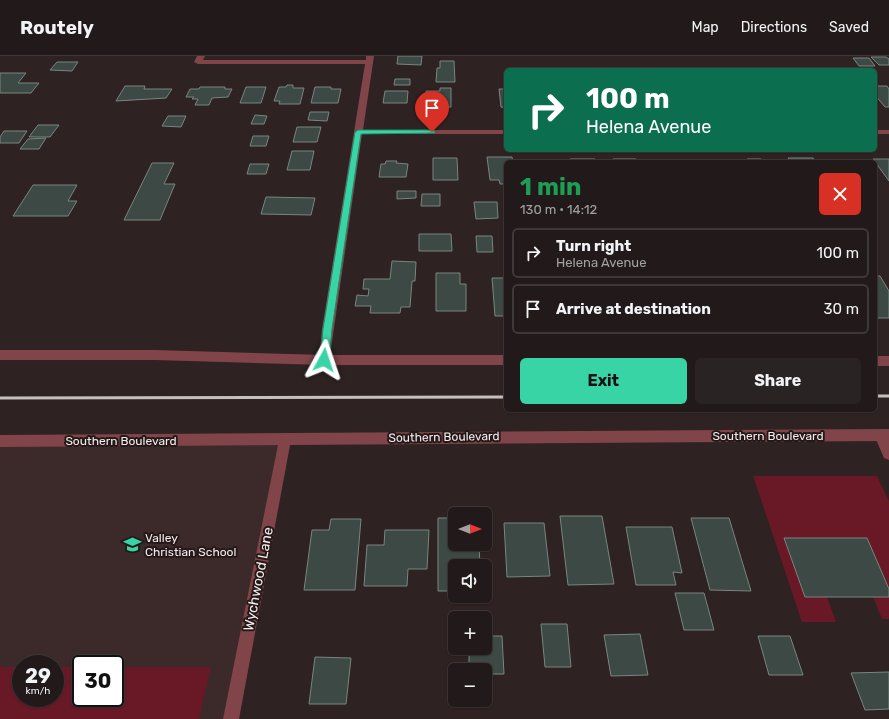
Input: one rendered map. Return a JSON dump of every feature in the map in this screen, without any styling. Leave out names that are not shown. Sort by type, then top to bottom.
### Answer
[{"type":"street","points":[[200,59],[370,59],[324,360]]},
{"type":"street","points":[[358,132],[504,132]]},
{"type":"street","points":[[877,132],[889,132]]},
{"type":"street","points":[[0,355],[155,355],[324,360],[504,360]]},
{"type":"street","points":[[877,361],[889,361]]},
{"type":"street","points":[[884,435],[889,454]]},
{"type":"street","name":"Southern Boulevard","points":[[0,442],[285,440],[439,437],[884,435]]},
{"type":"street","name":"Wychwood Lane","points":[[231,719],[285,440]]},
{"type":"shaded area","name":"Valley Christian School","points":[[285,440],[231,719],[0,719],[0,442]]},
{"type":"shaded area","points":[[753,476],[877,476],[889,501],[889,589],[805,596],[827,597],[836,622],[802,622]]},
{"type":"shaded area","points":[[873,597],[889,597],[889,619],[882,619]]},
{"type":"shaded area","points":[[0,667],[12,667],[12,707],[64,707],[64,667],[72,667],[72,707],[124,707],[124,667],[211,667],[199,719],[0,719]]},
{"type":"building","points":[[398,56],[422,56],[421,65],[397,64]]},
{"type":"building","points":[[871,57],[886,57],[889,59],[889,65],[879,65]]},
{"type":"building","points":[[853,58],[869,58],[875,66],[859,66]]},
{"type":"building","points":[[440,61],[454,61],[455,82],[436,82],[437,68],[440,68]]},
{"type":"building","points":[[57,62],[78,62],[72,71],[50,70]]},
{"type":"building","points":[[0,73],[26,73],[18,83],[39,83],[31,93],[0,93]]},
{"type":"building","points":[[395,79],[410,79],[410,85],[394,85]]},
{"type":"building","points":[[287,85],[293,85],[293,88],[304,88],[300,104],[279,104],[280,101],[274,101],[279,87],[286,87]]},
{"type":"building","points":[[125,86],[145,86],[144,89],[172,89],[166,98],[116,101]]},
{"type":"building","points":[[877,86],[887,86],[889,89],[889,107],[885,107],[877,97]]},
{"type":"building","points":[[200,87],[225,87],[225,89],[232,89],[228,97],[212,98],[209,105],[195,105],[198,99],[192,99],[194,97],[186,97],[190,89],[199,89]]},
{"type":"building","points":[[246,87],[266,87],[261,103],[240,103]]},
{"type":"building","points":[[315,87],[331,87],[331,89],[341,89],[338,103],[311,103]]},
{"type":"building","points":[[440,88],[451,88],[451,107],[425,107],[426,91],[440,91]]},
{"type":"building","points":[[499,89],[504,89],[504,108],[501,107]]},
{"type":"building","points":[[385,91],[408,91],[407,103],[383,103]]},
{"type":"building","points":[[310,112],[329,112],[327,121],[308,120]]},
{"type":"building","points":[[255,115],[267,116],[264,124],[251,124]]},
{"type":"building","points":[[168,116],[186,116],[181,127],[162,126]]},
{"type":"building","points":[[38,125],[59,125],[50,137],[29,137]]},
{"type":"building","points":[[297,127],[321,127],[317,142],[293,142]]},
{"type":"building","points":[[4,131],[27,131],[19,143],[0,143],[0,137]]},
{"type":"building","points":[[253,136],[269,136],[266,146],[250,146]]},
{"type":"building","points":[[46,138],[39,149],[20,149],[28,139]]},
{"type":"building","points":[[292,151],[314,151],[310,170],[287,170]]},
{"type":"building","points":[[487,157],[512,157],[513,160],[504,160],[504,184],[500,184],[499,180],[490,180]]},
{"type":"building","points":[[433,158],[457,158],[458,180],[433,180]]},
{"type":"building","points":[[788,158],[813,158],[814,160],[790,160]]},
{"type":"building","points":[[570,159],[595,160],[570,160]]},
{"type":"building","points":[[613,159],[636,160],[613,160]]},
{"type":"building","points":[[747,159],[761,160],[748,160]]},
{"type":"building","points":[[873,159],[889,159],[889,181],[877,164],[877,160]]},
{"type":"building","points":[[386,161],[397,161],[396,163],[408,164],[406,177],[379,177],[381,164],[385,164]]},
{"type":"building","points":[[152,163],[174,163],[164,184],[175,184],[160,220],[124,220]]},
{"type":"building","points":[[250,164],[269,164],[266,174],[247,174]]},
{"type":"building","points":[[33,185],[77,185],[68,201],[77,201],[68,216],[13,216]]},
{"type":"building","points":[[397,191],[416,191],[416,198],[397,199]]},
{"type":"building","points":[[422,194],[440,194],[440,206],[421,206]]},
{"type":"building","points":[[266,197],[315,198],[311,215],[261,214]]},
{"type":"building","points":[[474,202],[497,202],[498,218],[476,219]]},
{"type":"building","points":[[419,234],[451,234],[452,251],[419,251]]},
{"type":"building","points":[[476,236],[492,236],[493,252],[477,252]]},
{"type":"building","points":[[392,261],[416,262],[415,281],[412,281],[410,307],[401,307],[400,313],[370,313],[371,306],[355,306],[357,295],[368,296],[369,289],[363,289],[364,279],[390,279]]},
{"type":"building","points":[[436,273],[460,273],[460,284],[466,284],[466,311],[436,311]]},
{"type":"building","points":[[877,276],[880,276],[889,291],[889,318],[877,318]]},
{"type":"building","points":[[492,278],[504,278],[504,316],[495,316]]},
{"type":"building","points":[[560,516],[602,516],[614,584],[568,585]]},
{"type":"building","points":[[438,518],[448,518],[448,551],[479,551],[480,559],[448,559],[448,591],[438,591]]},
{"type":"building","points":[[691,518],[729,518],[751,591],[710,590]]},
{"type":"building","points":[[331,519],[361,519],[355,590],[304,590],[312,530],[329,530]]},
{"type":"building","points":[[504,523],[544,523],[550,576],[507,577]]},
{"type":"building","points":[[626,527],[672,527],[682,573],[673,572],[676,585],[636,585]]},
{"type":"building","points":[[385,530],[429,530],[427,569],[408,569],[407,586],[364,586],[367,545],[384,545]]},
{"type":"building","points":[[784,538],[867,538],[889,589],[889,597],[805,597]]},
{"type":"building","points":[[675,593],[704,593],[714,630],[684,630]]},
{"type":"building","points":[[541,624],[567,624],[571,667],[545,667]]},
{"type":"building","points":[[640,634],[648,675],[611,676],[604,635]]},
{"type":"building","points":[[492,636],[502,636],[504,674],[492,674],[492,663],[469,663],[469,655],[492,655]]},
{"type":"building","points":[[758,636],[790,636],[803,675],[769,675]]},
{"type":"building","points":[[315,657],[351,658],[346,704],[309,704]]},
{"type":"building","points":[[889,672],[889,709],[865,710],[851,673]]},
{"type":"railway","points":[[877,396],[889,396]]},
{"type":"railway","points":[[0,398],[504,397]]},
{"type":"place","name":"Valley Christian School","points":[[132,545]]},
{"type":"route","points":[[324,360],[358,132],[432,132]]}]
